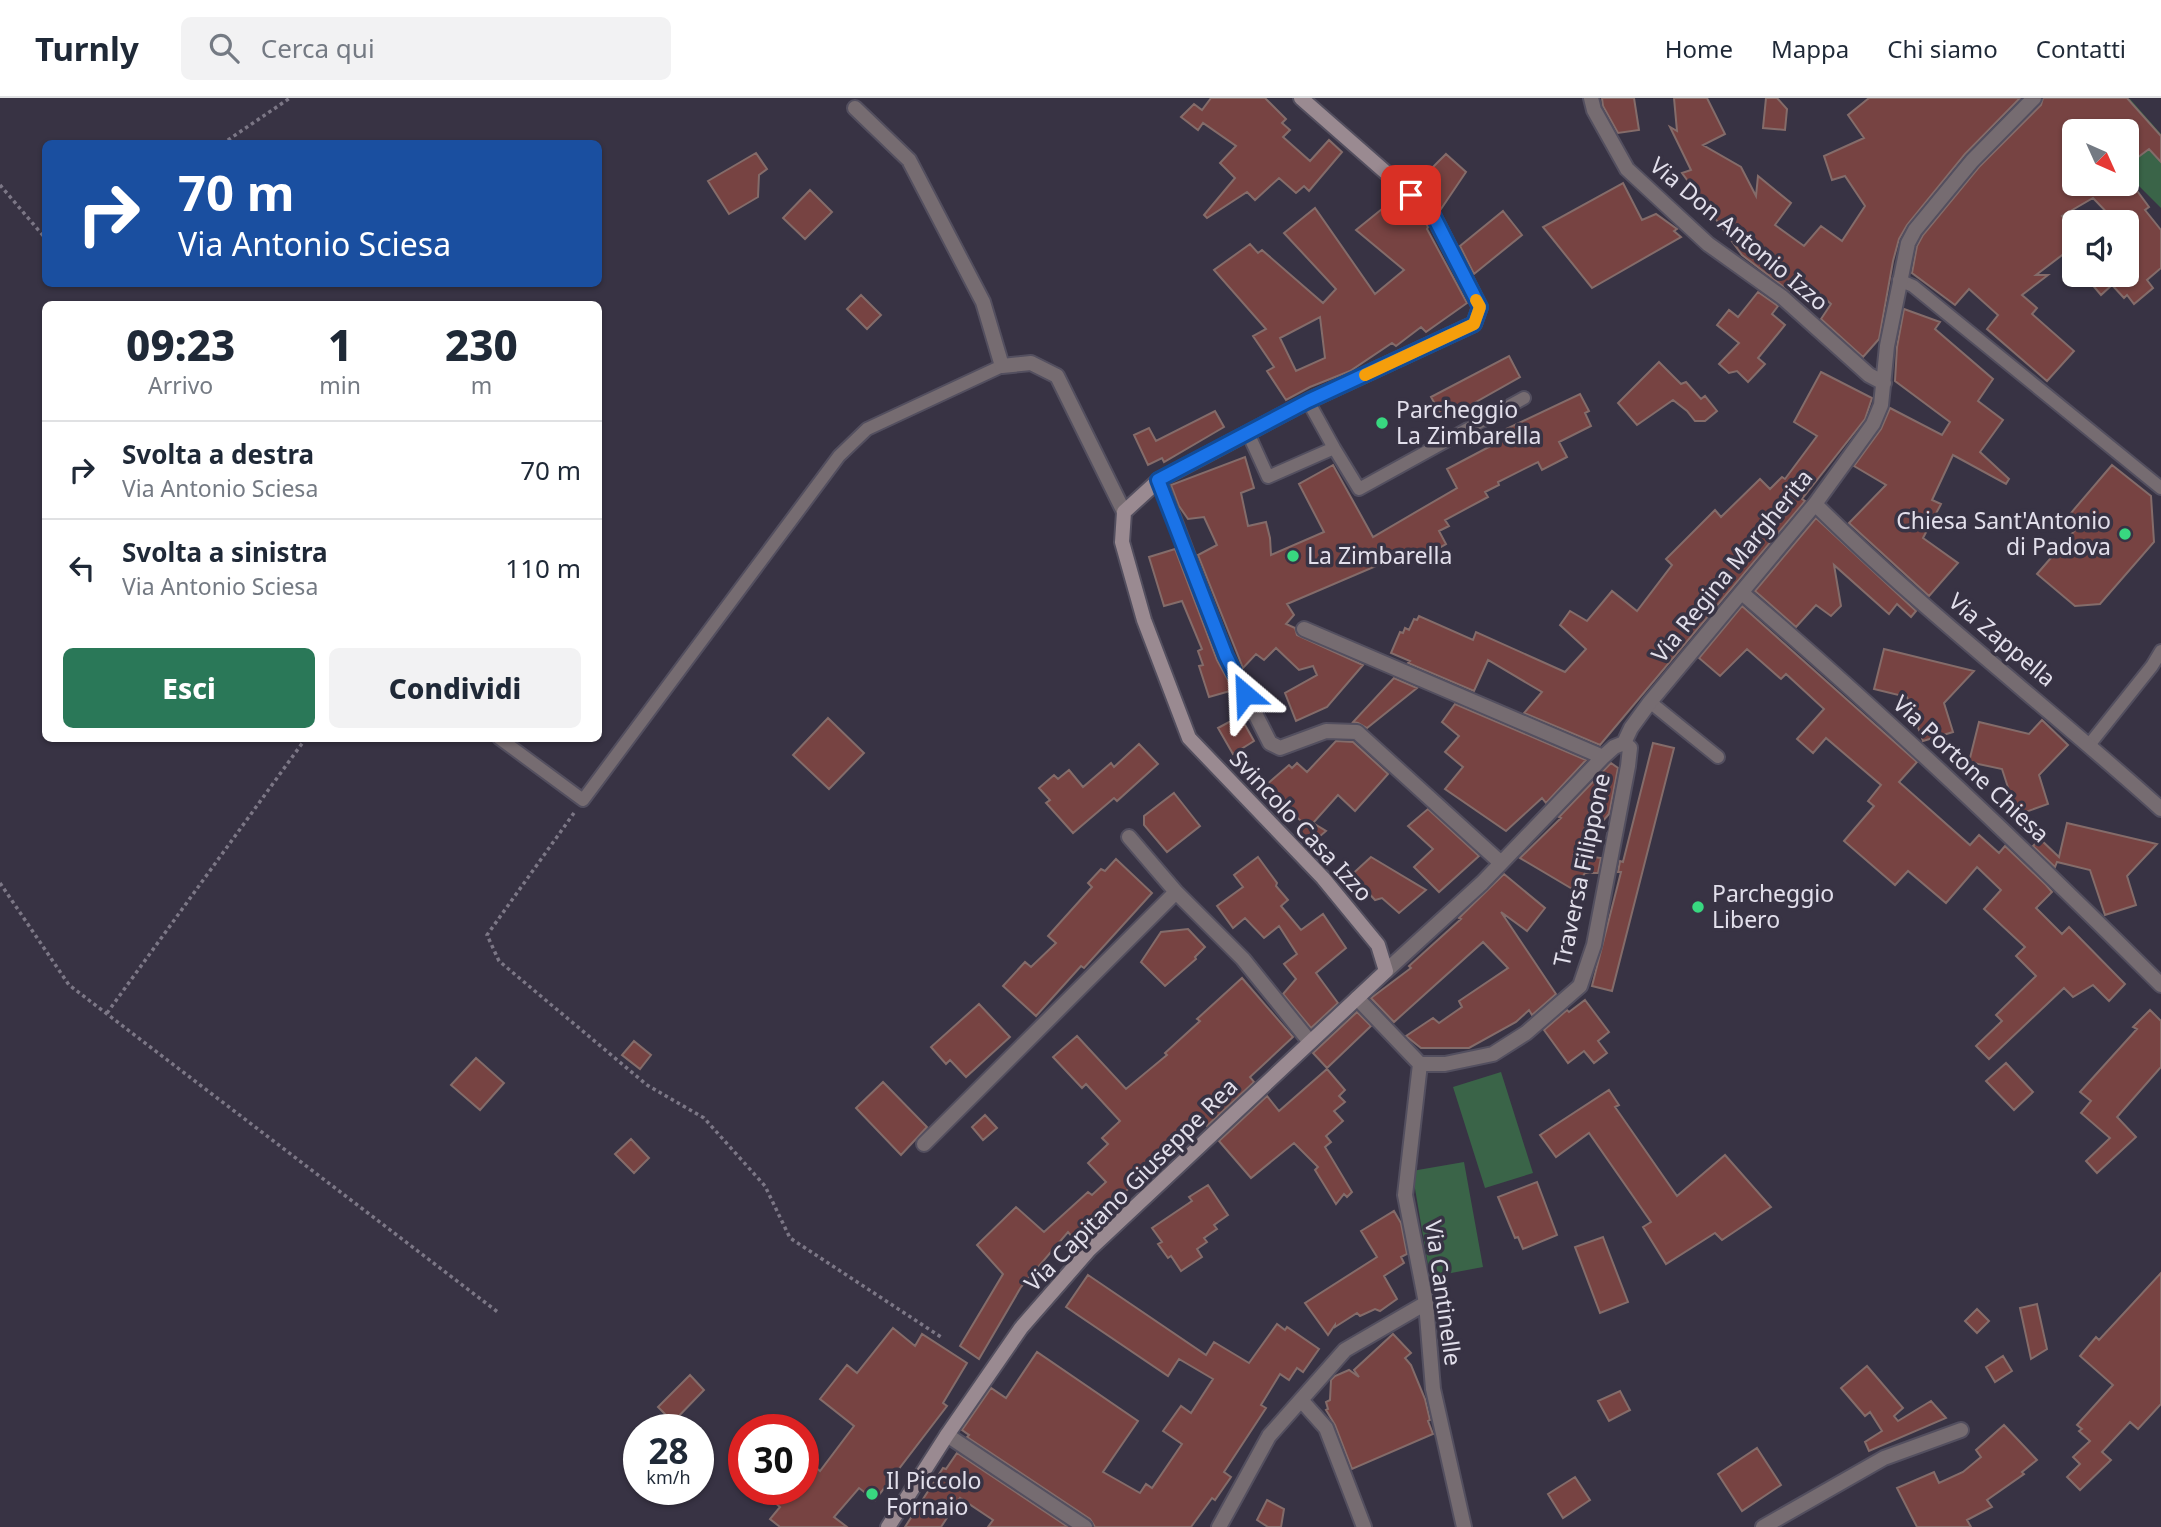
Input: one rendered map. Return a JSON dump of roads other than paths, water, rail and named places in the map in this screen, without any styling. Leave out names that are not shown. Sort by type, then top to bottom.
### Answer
[{"type":"street","points":[[855,108],[909,160],[983,302],[1002,366],[1031,363],[1057,376],[1124,512],[1158,480],[1308,401],[1474,324],[1480,307],[1432,213],[1301,98]]},
{"type":"street","name":"Via Don Antonio Izzo","points":[[1591,98],[1594,110],[1627,169],[1708,244],[1782,297],[1869,375],[1884,383]]},
{"type":"street","name":"Via Regina Margherita","points":[[1357,998],[1408,953],[1614,747],[1624,743],[1631,728],[1650,702],[1815,504],[1872,424],[1881,405],[1887,346],[1899,280],[1908,243],[1915,230],[1972,161],[2034,98]]},
{"type":"street","points":[[1158,480],[1226,656],[1270,743],[1280,748],[1326,731],[1357,732],[1500,863]]},
{"type":"street","name":"Via Zappella","points":[[1815,504],[1872,560],[2161,809]]},
{"type":"street","name":"Svincolo Casa Izzo","points":[[1124,512],[1122,542],[1143,620],[1189,738],[1323,878],[1378,946],[1386,971]]},
{"type":"street","name":"Via Portone Chiesa","points":[[1742,593],[1898,731],[2051,875],[2161,985]]},
{"type":"street","points":[[1304,629],[1604,757]]},
{"type":"street","name":"Traversa Filippone","points":[[1420,1064],[1445,1064],[1493,1054],[1527,1033],[1580,986],[1594,945],[1628,766],[1630,748],[1624,743]]},
{"type":"street","points":[[1129,837],[1176,892],[1243,959],[1310,1042]]},
{"type":"street","points":[[924,1144],[1176,892]]},
{"type":"street","points":[[1357,998],[1420,1064]]},
{"type":"street","name":"Via Capitano Giuseppe Rea","points":[[888,1527],[1021,1328],[1055,1287],[1089,1250],[1357,998]]},
{"type":"street","name":"Via Cantinelle","points":[[1420,1064],[1405,1195],[1426,1303],[1433,1389],[1464,1527]]},
{"type":"street","points":[[1219,1527],[1269,1436],[1345,1350],[1426,1303]]},
{"type":"street","points":[[1301,1399],[1326,1428],[1364,1527]]},
{"type":"street","points":[[1763,1527],[1884,1458],[1961,1430]]},
{"type":"street","points":[[947,1435],[1085,1527]]},
{"type":"lane","points":[[1899,280],[1913,286],[2161,488]]},
{"type":"lane","points":[[504,742],[583,800],[839,456],[867,429],[1002,366]]},
{"type":"lane","points":[[1308,401],[1359,489],[1524,398]]},
{"type":"lane","points":[[1248,433],[1268,477],[1334,448]]},
{"type":"lane","points":[[2089,745],[2161,651]]},
{"type":"lane","points":[[1650,702],[1718,757]]},
{"type":"place","name":"Parcheggio La Zimbarella","points":[[1382,423]]},
{"type":"place","name":"Chiesa Sant'Antonio di Padova","points":[[2125,534]]},
{"type":"place","name":"La Zimbarella","points":[[1293,556]]},
{"type":"place","name":"Parcheggio Libero","points":[[1698,907]]},
{"type":"place","name":"Il Piccolo Fornaio","points":[[872,1494]]}]
